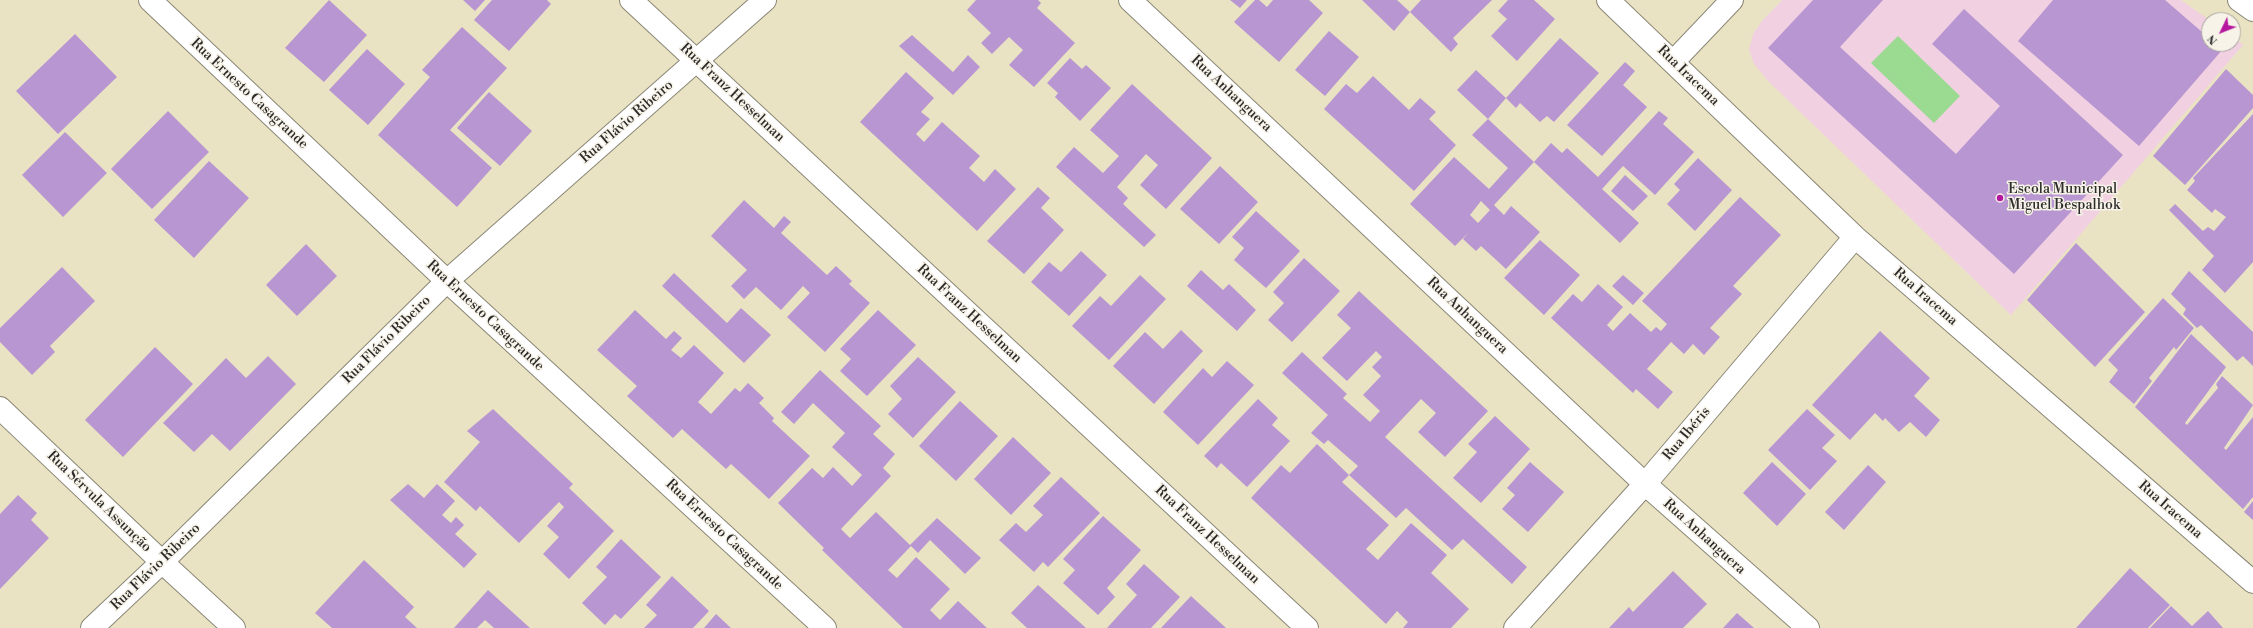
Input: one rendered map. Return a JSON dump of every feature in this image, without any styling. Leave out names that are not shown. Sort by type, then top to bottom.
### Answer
[{"type":"street","name":"Rua Ernesto Casagrande","points":[[150,0],[447,281],[825,628]]},
{"type":"street","name":"Rua Franz Hesselman","points":[[632,0],[1307,628]]},
{"type":"street","name":"Rua Flávio Ribeiro","points":[[92,628],[162,562],[447,281],[765,0]]},
{"type":"street","name":"Rua Anhanguera","points":[[1130,0],[1645,484],[1808,628]]},
{"type":"street","name":"Rua Iracema","points":[[1608,0],[1855,236],[2253,582]]},
{"type":"street","points":[[1674,62],[1732,0]]},
{"type":"street","points":[[2239,0],[2253,10]]},
{"type":"street","name":"Rua Ibéris","points":[[1515,628],[1645,484],[1855,236]]},
{"type":"street","name":"Rua Sérvula Assunção","points":[[0,408],[162,562],[234,628]]},
{"type":"shaded area","name":"Escola Municipal Miguel Bespalhok","points":[[1782,0],[2181,0],[2201,14],[2201,52],[2237,52],[2011,315],[1768,81],[1754,64],[1749,50],[1753,34],[1762,21]]},
{"type":"green space","points":[[1898,36],[1960,96],[1934,123],[1871,63]]},
{"type":"building","points":[[329,0],[367,35],[324,82],[285,48]]},
{"type":"building","points":[[463,0],[485,0],[475,11]]},
{"type":"building","points":[[492,0],[547,0],[551,4],[509,51],[474,20]]},
{"type":"building","points":[[976,0],[1038,0],[1041,3],[1037,8],[1075,43],[1034,87],[1009,65],[1023,50],[1009,37],[992,54],[981,43],[991,33],[967,10]]},
{"type":"building","points":[[1230,0],[1247,0],[1240,8]]},
{"type":"building","points":[[1255,0],[1259,0],[1267,7],[1273,0],[1309,0],[1323,13],[1279,62],[1234,22]]},
{"type":"building","points":[[1362,0],[1397,0],[1410,12],[1394,31]]},
{"type":"building","points":[[1421,0],[1492,0],[1453,38],[1458,44],[1451,52],[1410,12]]},
{"type":"building","points":[[1508,0],[1534,0],[1555,19],[1517,61],[1491,36],[1507,19],[1498,11]]},
{"type":"building","points":[[1813,0],[1883,0],[1840,47],[1956,154],[2000,106],[1932,44],[1964,9],[2123,155],[2014,274],[1768,48]]},
{"type":"building","points":[[2053,0],[2165,0],[2201,31],[2201,52],[2220,52],[2139,146],[2018,41]]},
{"type":"building","points":[[462,27],[507,68],[450,130],[492,168],[457,207],[378,135],[430,77],[422,70]]},
{"type":"building","points":[[1329,31],[1359,57],[1325,96],[1295,70]]},
{"type":"building","points":[[75,34],[117,77],[58,134],[16,91]]},
{"type":"building","points":[[912,35],[953,72],[968,55],[980,67],[953,95],[899,46]]},
{"type":"building","points":[[1560,38],[1599,73],[1554,122],[1547,116],[1540,122],[1520,103],[1516,108],[1506,98]]},
{"type":"building","points":[[367,49],[405,84],[368,125],[329,90]]},
{"type":"building","points":[[1070,58],[1082,69],[1086,65],[1111,88],[1080,121],[1055,97],[1058,93],[1047,83]]},
{"type":"building","points":[[1625,62],[1635,71],[1623,85],[1647,107],[1602,156],[1567,125]]},
{"type":"building","points":[[2226,69],[2253,95],[2253,108],[2185,185],[2153,156]]},
{"type":"building","points":[[1476,70],[1506,98],[1488,119],[1457,90]]},
{"type":"building","points":[[906,72],[934,98],[921,112],[930,119],[916,134],[924,142],[942,122],[980,156],[969,168],[984,182],[995,169],[1016,189],[977,231],[860,122]]},
{"type":"building","points":[[1373,76],[1409,110],[1420,98],[1436,112],[1429,119],[1456,145],[1414,191],[1324,109],[1346,84],[1357,93]]},
{"type":"building","points":[[1132,84],[1212,158],[1166,209],[1140,185],[1158,165],[1146,154],[1117,187],[1128,198],[1123,204],[1156,235],[1144,247],[1056,167],[1074,147],[1103,173],[1119,156],[1090,130]]},
{"type":"building","points":[[489,92],[532,131],[500,166],[457,128]]},
{"type":"building","points":[[168,111],[209,152],[152,209],[111,169]]},
{"type":"building","points":[[1659,111],[1668,118],[1663,124],[1694,152],[1655,195],[1623,166],[1602,189],[1639,223],[1620,243],[1534,162],[1551,143],[1562,153],[1567,148],[1598,177]]},
{"type":"building","points":[[2253,114],[2253,262],[2225,293],[2202,270],[2214,256],[2169,210],[2175,204],[2203,231],[2208,227],[2214,231],[2226,217],[2215,209],[2212,213],[2187,190],[2195,181],[2193,178]]},
{"type":"building","points":[[1488,119],[1534,162],[1494,205],[1504,215],[1511,206],[1540,232],[1506,269],[1481,246],[1476,251],[1463,239],[1469,232],[1455,246],[1410,204],[1454,157],[1489,189],[1508,168],[1472,135]],"holes":[[[1481,201],[1490,210],[1478,223],[1470,215]]]},
{"type":"building","points":[[65,132],[107,173],[63,217],[22,175]]},
{"type":"building","points":[[1698,158],[1732,190],[1695,231],[1667,204],[1680,190],[1674,184]]},
{"type":"building","points":[[209,161],[249,198],[194,258],[154,220]]},
{"type":"building","points":[[1220,166],[1258,202],[1219,244],[1180,209]]},
{"type":"building","points":[[1625,175],[1648,196],[1633,211],[1611,191]]},
{"type":"building","points":[[1038,187],[1050,198],[1041,208],[1064,230],[1024,274],[987,241]]},
{"type":"building","points":[[1740,197],[1781,235],[1733,286],[1742,294],[1710,328],[1720,337],[1704,355],[1693,344],[1684,354],[1671,342],[1647,369],[1673,392],[1658,409],[1636,389],[1633,393],[1551,318],[1573,294],[1582,302],[1598,284],[1623,307],[1607,325],[1613,331],[1630,313],[1651,332],[1656,327],[1661,331],[1667,324],[1642,301]]},
{"type":"building","points":[[744,200],[774,228],[784,216],[791,222],[781,233],[827,275],[836,266],[852,281],[849,284],[870,303],[825,352],[787,317],[810,293],[803,286],[781,310],[756,287],[744,299],[731,286],[747,270],[711,236]]},
{"type":"building","points":[[1256,211],[1300,251],[1266,288],[1234,260],[1244,248],[1232,237]]},
{"type":"building","points":[[1540,240],[1580,275],[1544,315],[1504,278]]},
{"type":"building","points":[[2076,243],[2145,312],[2095,367],[2027,300]]},
{"type":"building","points":[[306,244],[337,276],[297,316],[266,285]]},
{"type":"building","points":[[1081,251],[1107,275],[1069,316],[1031,282],[1049,262],[1061,272]]},
{"type":"building","points":[[1304,258],[1340,291],[1292,342],[1268,320],[1284,303],[1273,292]]},
{"type":"building","points":[[62,267],[95,301],[50,346],[55,352],[32,375],[0,342],[0,328]]},
{"type":"building","points":[[1201,270],[1223,290],[1229,284],[1256,310],[1237,331],[1187,286]]},
{"type":"building","points":[[2189,271],[2253,332],[2253,366],[2243,356],[2237,361],[2201,325],[2197,328],[2183,314],[2186,309],[2171,294]]},
{"type":"building","points":[[674,273],[727,323],[741,308],[771,335],[744,363],[662,286]]},
{"type":"building","points":[[1140,275],[1166,299],[1109,360],[1072,326],[1100,296],[1111,306]]},
{"type":"building","points":[[1623,275],[1644,293],[1633,305],[1612,286]]},
{"type":"building","points":[[1359,291],[1488,411],[1445,457],[1418,432],[1436,413],[1421,399],[1385,437],[1527,567],[1512,584],[1463,539],[1452,550],[1406,508],[1396,518],[1349,475],[1358,466],[1328,440],[1324,444],[1311,433],[1328,415],[1282,373],[1302,352],[1347,394],[1343,398],[1370,422],[1380,411],[1363,395],[1381,376],[1372,367],[1382,357],[1376,351],[1347,381],[1322,358],[1351,328],[1337,315]]},
{"type":"building","points":[[2163,298],[2194,328],[2176,350],[2174,347],[2149,378],[2152,381],[2134,404],[2109,382],[2118,370],[2108,360]]},
{"type":"building","points":[[635,310],[666,339],[674,331],[682,338],[671,350],[681,358],[694,345],[724,373],[698,402],[711,414],[735,388],[740,392],[748,383],[764,398],[759,403],[774,418],[772,421],[810,456],[769,499],[731,464],[726,469],[682,429],[673,438],[627,396],[637,386],[597,350]]},
{"type":"building","points":[[878,310],[916,345],[867,396],[840,371],[851,359],[840,349]]},
{"type":"building","points":[[1181,330],[1203,351],[1154,404],[1113,366],[1145,332],[1163,349]]},
{"type":"building","points":[[1880,331],[1930,378],[1914,396],[1940,420],[1926,437],[1910,422],[1899,432],[1885,418],[1883,421],[1875,413],[1850,440],[1812,405]]},
{"type":"building","points":[[2191,334],[2226,367],[2185,423],[2187,425],[2218,388],[2216,384],[2222,376],[2253,405],[2224,448],[2226,450],[2253,417],[2253,497],[2243,509],[2135,407]]},
{"type":"building","points":[[155,347],[193,384],[123,457],[85,420]]},
{"type":"building","points":[[268,356],[296,384],[230,451],[212,434],[194,452],[163,423],[226,358],[246,378]]},
{"type":"building","points":[[918,357],[956,392],[913,438],[888,414],[902,399],[890,386]]},
{"type":"building","points":[[1227,361],[1254,385],[1198,445],[1163,412],[1203,368],[1212,377]]},
{"type":"building","points":[[820,370],[881,426],[873,434],[895,454],[883,468],[891,476],[841,529],[850,538],[876,512],[911,546],[888,570],[897,578],[916,557],[950,589],[930,610],[940,620],[958,601],[987,628],[903,628],[822,550],[824,548],[778,503],[812,468],[823,478],[833,467],[852,486],[862,475],[832,447],[845,433],[813,403],[794,424],[781,412]]},
{"type":"building","points":[[1258,399],[1278,418],[1272,425],[1290,441],[1247,487],[1221,463],[1217,468],[1204,456]]},
{"type":"building","points":[[960,401],[998,436],[956,481],[919,446]]},
{"type":"building","points":[[493,409],[573,484],[569,488],[614,531],[569,579],[543,554],[559,537],[547,526],[564,507],[559,502],[519,543],[480,506],[476,511],[444,482],[480,442],[467,431]]},
{"type":"building","points":[[1807,409],[1835,435],[1822,448],[1837,461],[1810,490],[1768,450]]},
{"type":"building","points":[[1495,416],[1530,449],[1481,503],[1453,478],[1477,452],[1468,444]]},
{"type":"building","points":[[1013,437],[1051,473],[1011,515],[974,479]]},
{"type":"building","points":[[1317,444],[1349,475],[1342,482],[1389,525],[1366,549],[1378,560],[1411,523],[1447,555],[1431,573],[1469,609],[1451,628],[1403,628],[1408,622],[1397,611],[1386,624],[1251,498],[1281,465],[1290,473]]},
{"type":"building","points":[[1530,462],[1564,492],[1528,532],[1502,509],[1515,495],[1507,488]]},
{"type":"building","points":[[1772,462],[1806,494],[1777,526],[1743,493]]},
{"type":"building","points":[[1868,465],[1886,482],[1844,530],[1825,512]]},
{"type":"building","points":[[1061,477],[1100,513],[1048,567],[1043,562],[1034,572],[999,540],[1016,523],[1026,532],[1043,515],[1033,506]]},
{"type":"building","points":[[408,484],[424,498],[437,484],[455,501],[442,515],[451,523],[456,517],[464,525],[455,534],[477,554],[464,568],[390,500]]},
{"type":"building","points":[[18,495],[37,513],[31,520],[49,538],[0,589],[0,514]]},
{"type":"building","points":[[2253,501],[2253,520],[2244,512]]},
{"type":"building","points":[[1103,516],[1141,550],[1107,588],[1115,597],[1098,615],[1063,583],[1075,570],[1063,559]]},
{"type":"building","points":[[937,518],[981,558],[965,574],[930,540],[918,553],[910,545]]},
{"type":"building","points":[[621,539],[661,577],[621,619],[615,614],[605,625],[582,603],[607,577],[596,567]]},
{"type":"building","points":[[364,560],[414,607],[405,617],[417,628],[332,628],[315,613]]},
{"type":"building","points":[[1144,564],[1180,597],[1151,628],[1107,628],[1137,595],[1126,584]]},
{"type":"building","points":[[2130,568],[2170,605],[2148,628],[2076,628]]},
{"type":"building","points":[[1673,571],[1707,604],[1683,628],[1609,628],[1629,607],[1633,612]]},
{"type":"building","points":[[672,576],[709,611],[693,628],[644,628],[657,615],[646,605]]},
{"type":"building","points":[[1038,585],[1086,628],[1027,628],[1011,613]]},
{"type":"building","points":[[488,590],[530,628],[494,628],[485,620],[477,628],[454,628]]},
{"type":"building","points":[[1191,596],[1226,628],[1161,628]]},
{"type":"building","points":[[2171,606],[2192,626],[2208,611],[2223,628],[2150,628]]},
{"type":"building","points":[[1737,613],[1754,628],[1723,628]]},
{"type":"building","points":[[716,614],[731,628],[704,628]]},
{"type":"place","name":"Escola Municipal Miguel Bespalhok","points":[[2000,198]]}]
